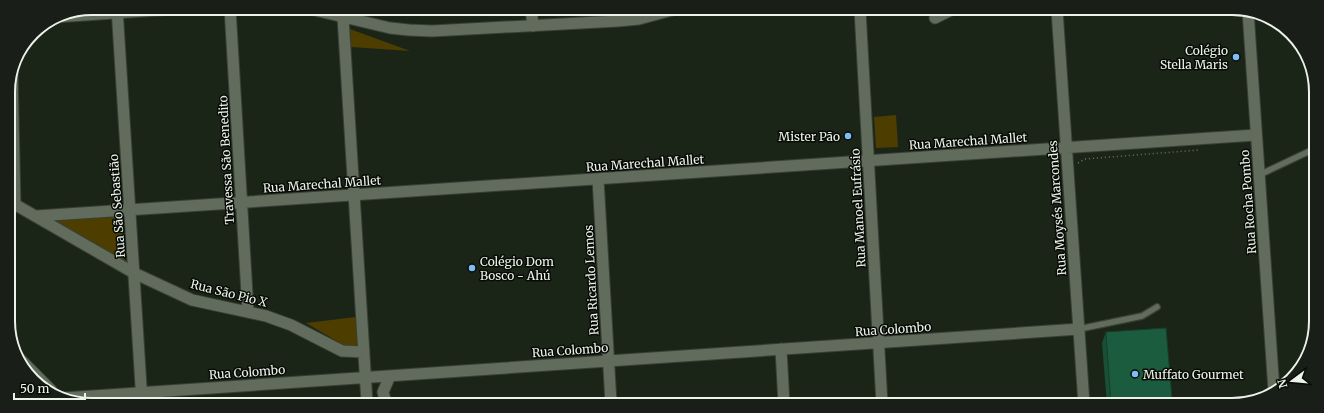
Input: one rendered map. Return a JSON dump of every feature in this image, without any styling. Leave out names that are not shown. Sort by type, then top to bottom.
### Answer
[{"type":"street","name":"Rua São Sebastião","points":[[117,15],[142,397]]},
{"type":"street","name":"Travessa São Benedito","points":[[230,15],[248,311]]},
{"type":"street","points":[[336,15],[409,30],[432,31],[618,21],[640,19],[656,15]]},
{"type":"street","points":[[532,15],[533,26]]},
{"type":"street","name":"Rua Manoel Eufrásio","points":[[860,15],[882,398]]},
{"type":"street","points":[[935,18],[941,15]]},
{"type":"street","name":"Rua Moysés Marcondes","points":[[1057,15],[1084,398]]},
{"type":"street","points":[[343,17],[367,398]]},
{"type":"street","name":"Rua Rocha Pombo","points":[[1248,17],[1272,362]]},
{"type":"street","name":"Rua Marechal Mallet","points":[[36,216],[1256,135]]},
{"type":"street","name":"Rua Ricardo Lemos","points":[[598,179],[611,398]]},
{"type":"street","name":"Rua São Pio X","points":[[15,205],[134,273],[192,300],[248,311],[290,325],[342,351],[364,352]]},
{"type":"street","name":"Rua Colombo","points":[[89,398],[142,397],[365,377],[1078,329]]},
{"type":"street","points":[[781,349],[784,398]]},
{"type":"street","points":[[385,398],[384,392],[390,376]]},
{"type":"lane","points":[[1259,175],[1309,151]]},
{"type":"lane","points":[[1078,329],[1142,316],[1157,307]]},
{"type":"path","points":[[1068,172],[1077,172],[1078,163],[1085,159],[1199,150]]},
{"type":"shaded area","points":[[350,29],[410,51],[351,47]]},
{"type":"shaded area","points":[[896,115],[898,147],[876,148],[874,117]]},
{"type":"shaded area","points":[[122,214],[125,263],[50,219]]},
{"type":"shaded area","points":[[356,317],[358,347],[345,346],[306,323]]},
{"type":"building","name":"Muffato Gourmet","points":[[1166,328],[1172,398],[1111,398],[1106,332]]},
{"type":"place","name":"Colégio Stella Maris","points":[[1236,57]]},
{"type":"place","name":"Mister Pão","points":[[848,136]]},
{"type":"place","name":"Colégio Dom Bosco - Ahú","points":[[472,268]]},
{"type":"place","name":"Muffato Gourmet","points":[[1135,374]]}]
